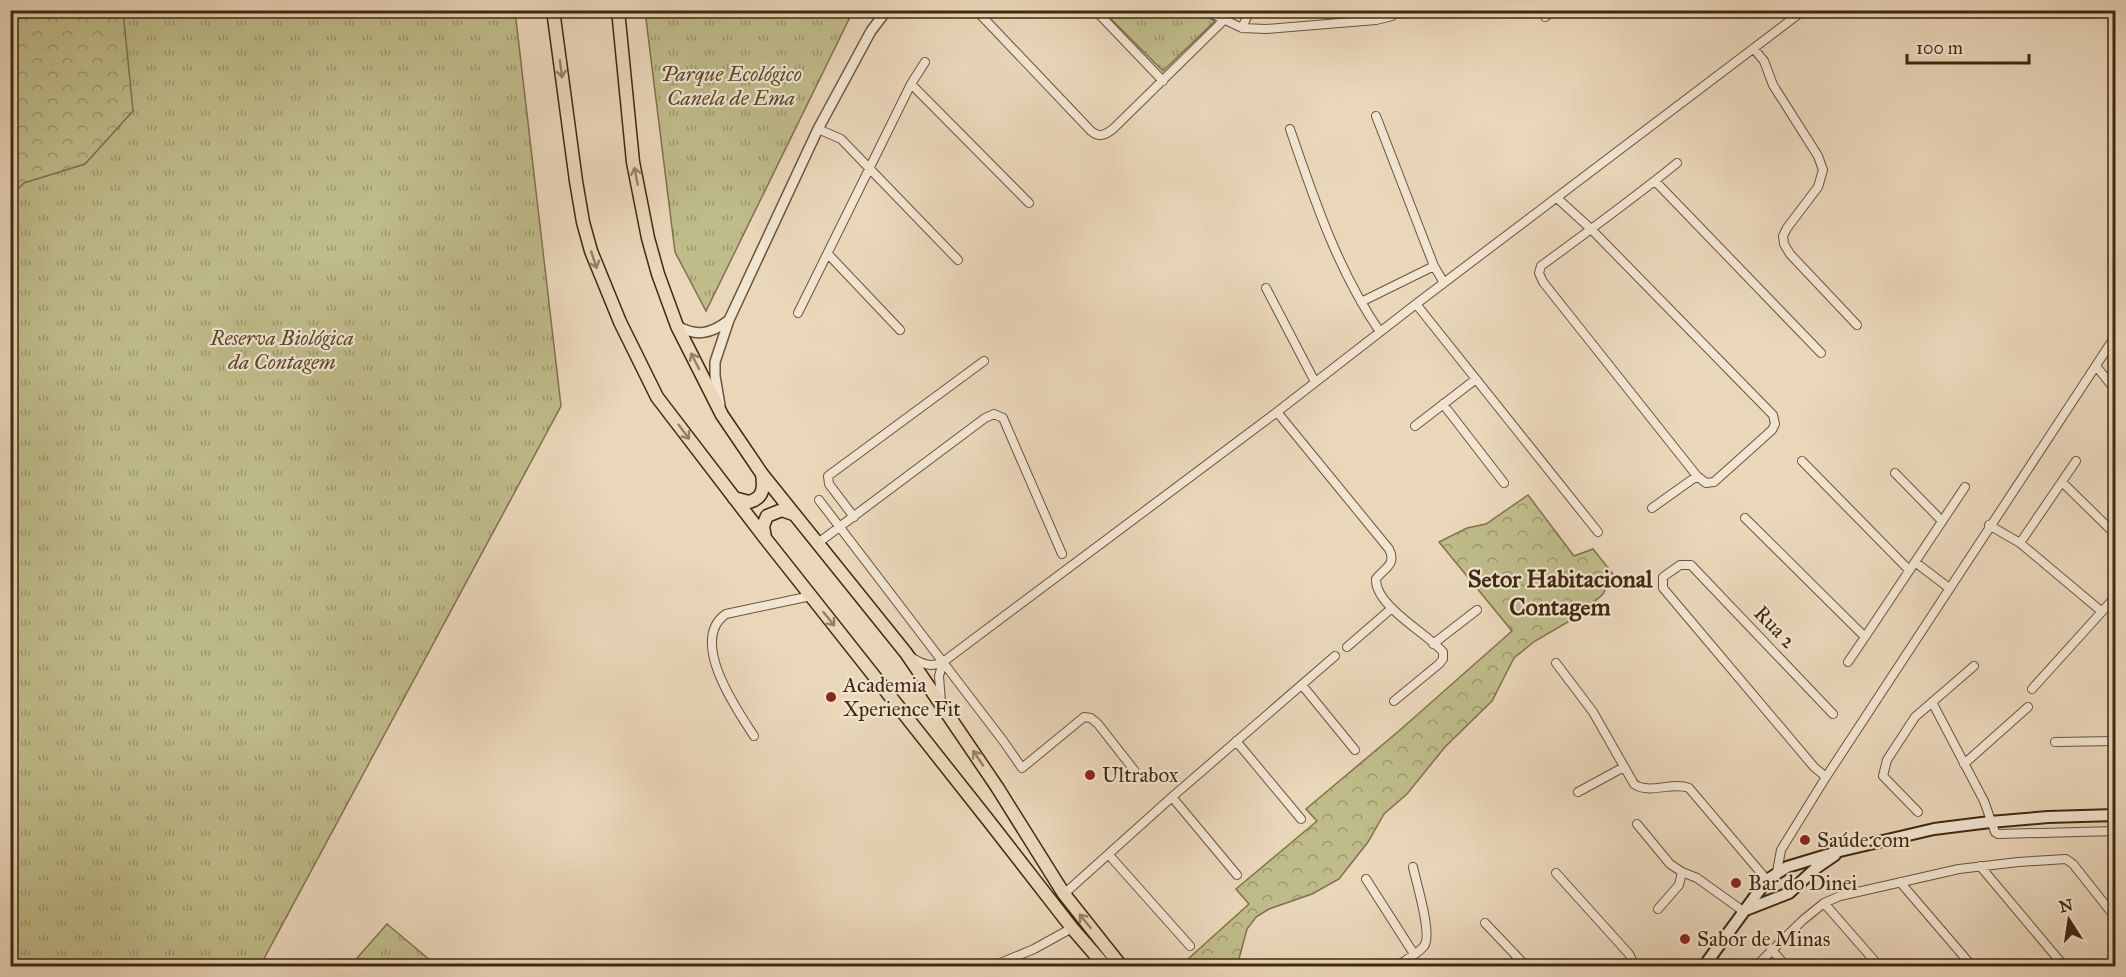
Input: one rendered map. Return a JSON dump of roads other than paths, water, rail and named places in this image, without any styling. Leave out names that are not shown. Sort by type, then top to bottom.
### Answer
[{"type":"main road","points":[[554,10],[583,222],[597,270],[657,397],[1072,928],[1105,966]]},
{"type":"main road","points":[[618,10],[633,162],[648,238],[677,326],[722,415],[762,474],[906,653],[997,787],[1064,894],[1121,966]]},
{"type":"main road","points":[[734,498],[749,502],[759,497],[763,489],[762,474]]},
{"type":"main road","points":[[765,538],[763,526],[767,516],[782,510],[794,515]]},
{"type":"main road","points":[[1704,966],[1765,882],[1777,872],[1793,865],[1839,851],[1934,830],[2048,817],[2115,815]]},
{"type":"main road","points":[[1743,911],[1789,893],[1839,851]]},
{"type":"main road","points":[[1793,865],[1800,872],[1802,881]]},
{"type":"main road","points":[[1765,882],[1767,895],[1778,898]]},
{"type":"street","points":[[722,415],[715,376],[715,362],[729,320],[818,129],[871,31],[886,10]]},
{"type":"street","points":[[976,10],[1096,135],[1101,136],[1113,129],[1223,21]]},
{"type":"street","points":[[1095,10],[1163,81]]},
{"type":"street","points":[[1204,10],[1223,21],[1242,28],[1266,29],[1376,20],[1393,13]]},
{"type":"street","points":[[1242,28],[1250,10]]},
{"type":"street","points":[[1383,10],[1393,13]]},
{"type":"street","points":[[1545,17],[1554,10]]},
{"type":"street","points":[[906,653],[926,665],[933,666],[943,662],[1277,412],[1804,10]]},
{"type":"street","points":[[1754,48],[1764,61],[1773,85],[1818,156],[1823,170],[1818,187],[1786,228],[1783,236],[1784,244],[1790,254],[1857,325]]},
{"type":"street","points":[[798,313],[911,84],[926,63]]},
{"type":"street","points":[[911,84],[1029,203]]},
{"type":"street","points":[[1376,116],[1434,267],[1444,283]]},
{"type":"street","points":[[818,129],[841,139],[958,260]]},
{"type":"street","points":[[1290,129],[1339,258],[1361,302],[1380,332]]},
{"type":"street","points":[[1557,198],[1591,229],[1776,420],[1772,430],[1714,482],[1706,483],[1697,476],[1539,273],[1541,266],[1591,229],[1655,181],[1677,163]]},
{"type":"street","points":[[1655,181],[1821,353]]},
{"type":"street","points":[[828,254],[900,330]]},
{"type":"street","points":[[1361,302],[1434,267]]},
{"type":"street","points":[[1266,288],[1315,382]]},
{"type":"street","points":[[1416,304],[1598,532]]},
{"type":"street","points":[[677,326],[702,334],[716,330],[729,320]]},
{"type":"street","points":[[1777,872],[1781,850],[1826,777],[2115,335]]},
{"type":"street","points":[[854,517],[829,484],[828,476],[984,361]]},
{"type":"street","points":[[2096,366],[2115,391]]},
{"type":"street","points":[[1415,426],[1476,379]]},
{"type":"street","points":[[1443,404],[1504,483]]},
{"type":"street","points":[[1277,412],[1392,554],[1391,564],[1379,575],[1377,589],[1392,608],[1443,652],[1443,659],[1394,701]]},
{"type":"street","points":[[818,543],[985,418],[994,414],[1003,418],[1062,554]]},
{"type":"street","points":[[1802,461],[1909,570]]},
{"type":"street","points":[[2020,543],[2076,461]]},
{"type":"street","points":[[1895,473],[1942,520]]},
{"type":"street","points":[[1652,508],[1697,476]]},
{"type":"street","points":[[2062,482],[2115,535]]},
{"type":"street","points":[[1848,662],[1965,487]]},
{"type":"street","points":[[819,500],[1022,768],[1084,717],[1091,718],[1098,724],[1134,770]]},
{"type":"street","points":[[1745,518],[1865,637]]},
{"type":"street","points":[[1989,525],[2020,543],[2102,611]]},
{"type":"street","points":[[1915,562],[1949,588]]},
{"type":"street","name":"Rua 2","points":[[1826,777],[1814,767],[1663,588],[1662,582],[1666,574],[1680,565],[1691,565],[1833,714]]},
{"type":"street","points":[[754,736],[728,697],[720,679],[714,653],[714,628],[719,619],[726,614],[811,596]]},
{"type":"street","points":[[2032,689],[2115,596]]},
{"type":"street","points":[[1347,647],[1392,608]]},
{"type":"street","points":[[1433,644],[1477,610]]},
{"type":"street","points":[[1064,894],[1335,656]]},
{"type":"street","points":[[941,703],[939,676],[943,662]]},
{"type":"street","points":[[1556,663],[1593,712],[1638,787],[1682,785],[1689,788],[1765,882]]},
{"type":"street","points":[[1917,812],[1883,776],[1887,760],[1910,722],[1974,666]]},
{"type":"street","points":[[1302,685],[1355,750]]},
{"type":"street","points":[[1932,702],[1984,801],[1995,832],[2004,835],[2115,831]]},
{"type":"street","points":[[1964,764],[2028,707]]},
{"type":"street","points":[[1236,741],[1301,819]]},
{"type":"street","points":[[2055,742],[2115,741]]},
{"type":"street","points":[[1578,792],[1624,767]]},
{"type":"street","points":[[1172,797],[1237,875]]},
{"type":"street","points":[[1637,824],[1670,864],[1697,878],[1743,911]]},
{"type":"street","points":[[1781,850],[1793,865]]},
{"type":"street","points":[[1109,855],[1190,946]]},
{"type":"street","points":[[1756,966],[1771,949],[1824,903],[1840,896],[1980,866],[2066,859],[2073,864],[2111,912]]},
{"type":"street","points":[[1980,866],[2064,966]]},
{"type":"street","points":[[1397,966],[1424,946],[1427,934],[1413,867]]},
{"type":"street","points":[[1658,909],[1679,885],[1682,872]]},
{"type":"street","points":[[1556,873],[1629,954],[1633,966]]},
{"type":"street","points":[[1366,879],[1414,954]]},
{"type":"street","points":[[1900,882],[1972,966]]},
{"type":"street","points":[[1824,903],[1879,966]]},
{"type":"street","points":[[1485,923],[1526,966]]},
{"type":"street","points":[[993,966],[1034,949],[1072,928]]},
{"type":"street","points":[[1771,949],[1786,966]]},
{"type":"place","name":"Academia Xperience Fit","points":[[831,697]]},
{"type":"place","name":"Ultrabox","points":[[1090,775]]},
{"type":"place","name":"Saúde.com","points":[[1805,840]]},
{"type":"place","name":"Bar do Dinei","points":[[1736,883]]},
{"type":"place","name":"Sabor de Minas","points":[[1685,939]]},
{"type":"district","name":"Setor Habitacional Contagem","points":[[1560,593]]},
{"type":"park label","name":"Parque Ecológico Canela de Ema","points":[[731,86]]},
{"type":"park label","name":"Reserva Biológica da Contagem","points":[[282,350]]}]
